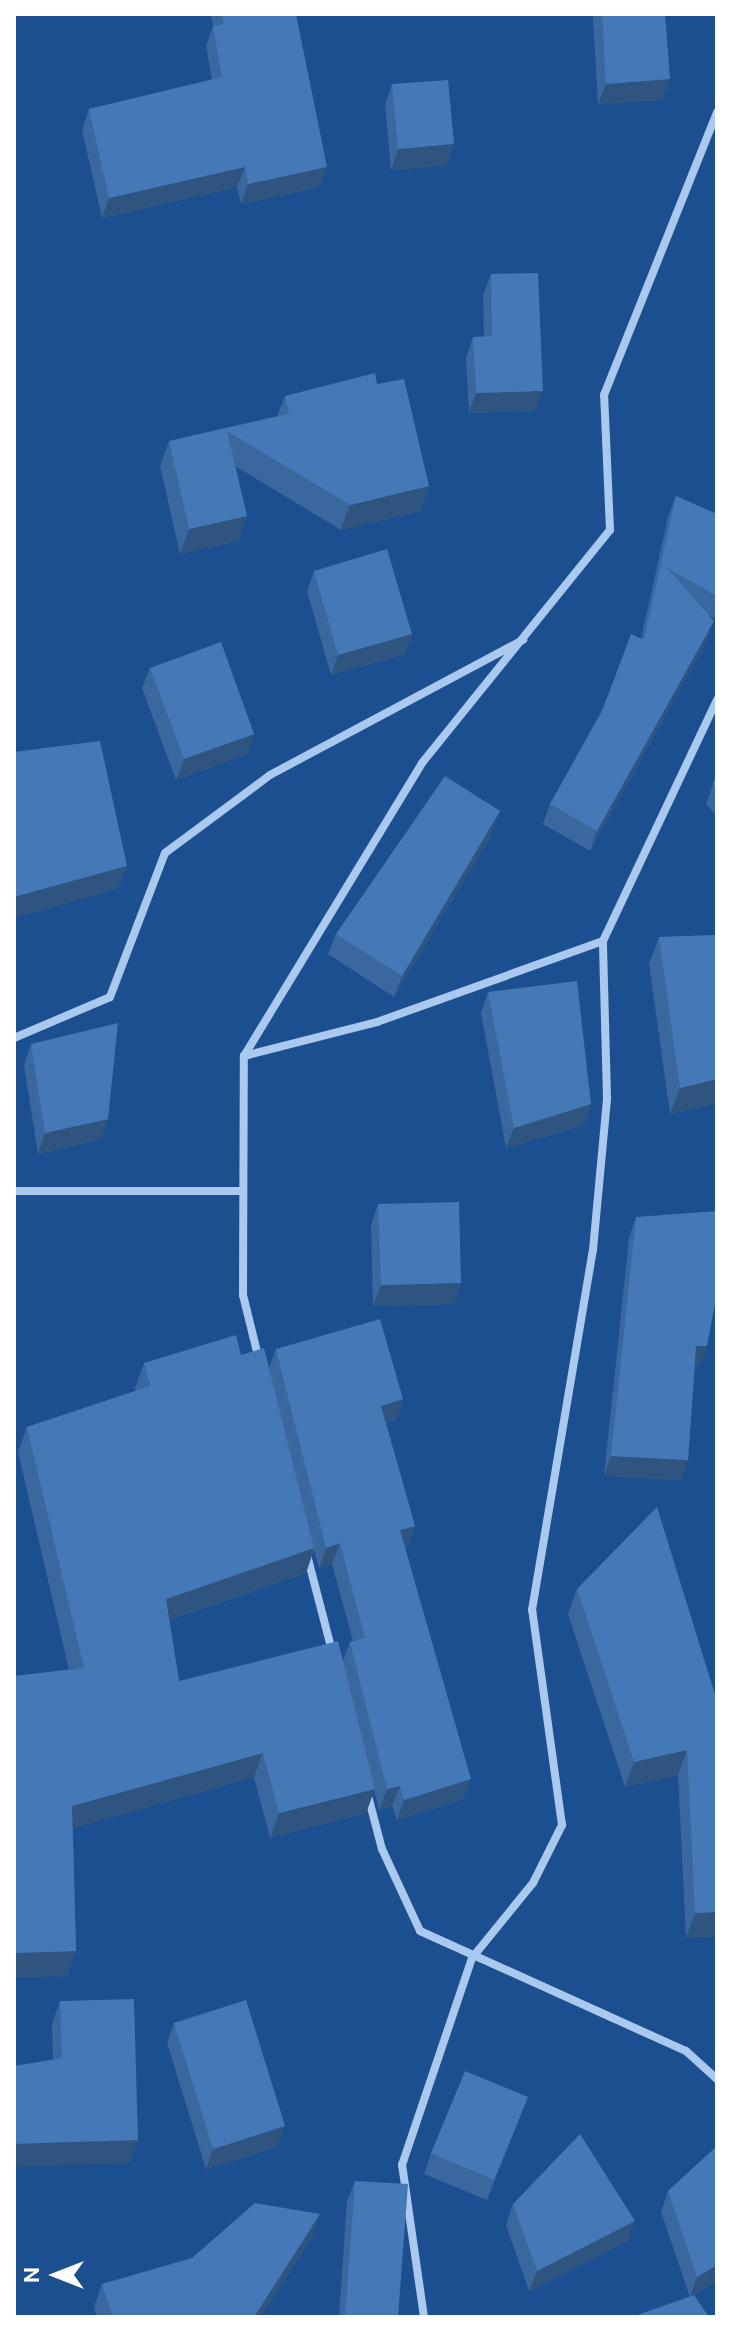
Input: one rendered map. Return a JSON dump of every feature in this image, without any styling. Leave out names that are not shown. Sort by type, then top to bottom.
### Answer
[{"type":"street","points":[[262,1372],[243,1295],[244,1056],[422,763],[527,638],[610,530],[604,395],[717,112]]},
{"type":"street","points":[[14,1038],[110,997],[165,853],[270,775],[527,638]]},
{"type":"street","points":[[424,2317],[402,2165],[472,1958],[533,1883],[562,1825],[532,1610],[593,1250],[607,1098],[603,941],[717,700]]},
{"type":"street","points":[[244,1056],[377,1022],[603,941]]},
{"type":"street","points":[[14,1191],[243,1191]]},
{"type":"street","points":[[304,1541],[335,1664]]},
{"type":"street","points":[[362,1772],[382,1849],[420,1931],[472,1958],[686,2051],[717,2079]]},
{"type":"building","points":[[222,14],[296,14],[327,167],[248,184],[245,167],[109,198],[89,109],[222,77],[213,26],[224,24]]},
{"type":"building","points":[[602,14],[665,14],[670,79],[606,84]]},
{"type":"building","points":[[448,80],[454,144],[398,149],[392,84]]},
{"type":"building","points":[[538,273],[543,391],[476,393],[473,337],[492,336],[491,274]]},
{"type":"building","points":[[375,373],[377,384],[404,379],[429,486],[350,505],[227,431],[247,516],[189,529],[169,441],[289,414],[285,396]]},
{"type":"building","points":[[676,496],[717,514],[717,596],[667,568],[714,621],[597,831],[550,804],[601,714],[631,634],[644,640]]},
{"type":"building","points":[[387,549],[412,634],[338,655],[314,571]]},
{"type":"building","points":[[221,642],[254,734],[184,759],[150,668]]},
{"type":"building","points":[[100,741],[127,866],[14,897],[14,752]]},
{"type":"building","points":[[445,776],[500,811],[402,976],[336,934]]},
{"type":"building","points":[[717,935],[717,1079],[680,1088],[659,937]]},
{"type":"building","points":[[577,981],[591,1104],[514,1128],[488,992]]},
{"type":"building","points":[[118,1023],[108,1119],[45,1133],[31,1044]]},
{"type":"building","points":[[459,1202],[461,1283],[381,1285],[378,1204]]},
{"type":"building","points":[[717,1211],[717,1293],[707,1346],[696,1346],[688,1460],[611,1456],[636,1217]]},
{"type":"building","points":[[380,1319],[403,1399],[381,1406],[415,1526],[400,1530],[471,1779],[404,1800],[400,1786],[387,1789],[350,1642],[365,1638],[340,1543],[326,1548],[276,1349]]},
{"type":"building","points":[[236,1335],[241,1355],[264,1348],[314,1548],[166,1599],[179,1681],[338,1641],[375,1789],[279,1813],[263,1753],[72,1806],[76,1951],[14,1953],[14,1676],[84,1668],[27,1427],[150,1386],[144,1363]]},
{"type":"building","points":[[657,1507],[717,1701],[717,1912],[695,1913],[687,1750],[634,1762],[577,1589]]},
{"type":"building","points":[[134,1999],[138,2140],[14,2144],[14,2066],[62,2058],[60,2001]]},
{"type":"building","points":[[246,2000],[285,2126],[213,2149],[174,2023]]},
{"type":"building","points":[[465,2071],[528,2097],[494,2180],[431,2153]]},
{"type":"building","points":[[580,2134],[635,2221],[537,2271],[513,2204]]},
{"type":"building","points":[[717,2146],[717,2265],[697,2277],[668,2191]]},
{"type":"building","points":[[355,2181],[408,2184],[398,2317],[345,2317]]},
{"type":"building","points":[[255,2203],[320,2214],[254,2317],[113,2317],[102,2284],[192,2258]]},
{"type":"building","points":[[694,2295],[709,2317],[632,2317]]}]
